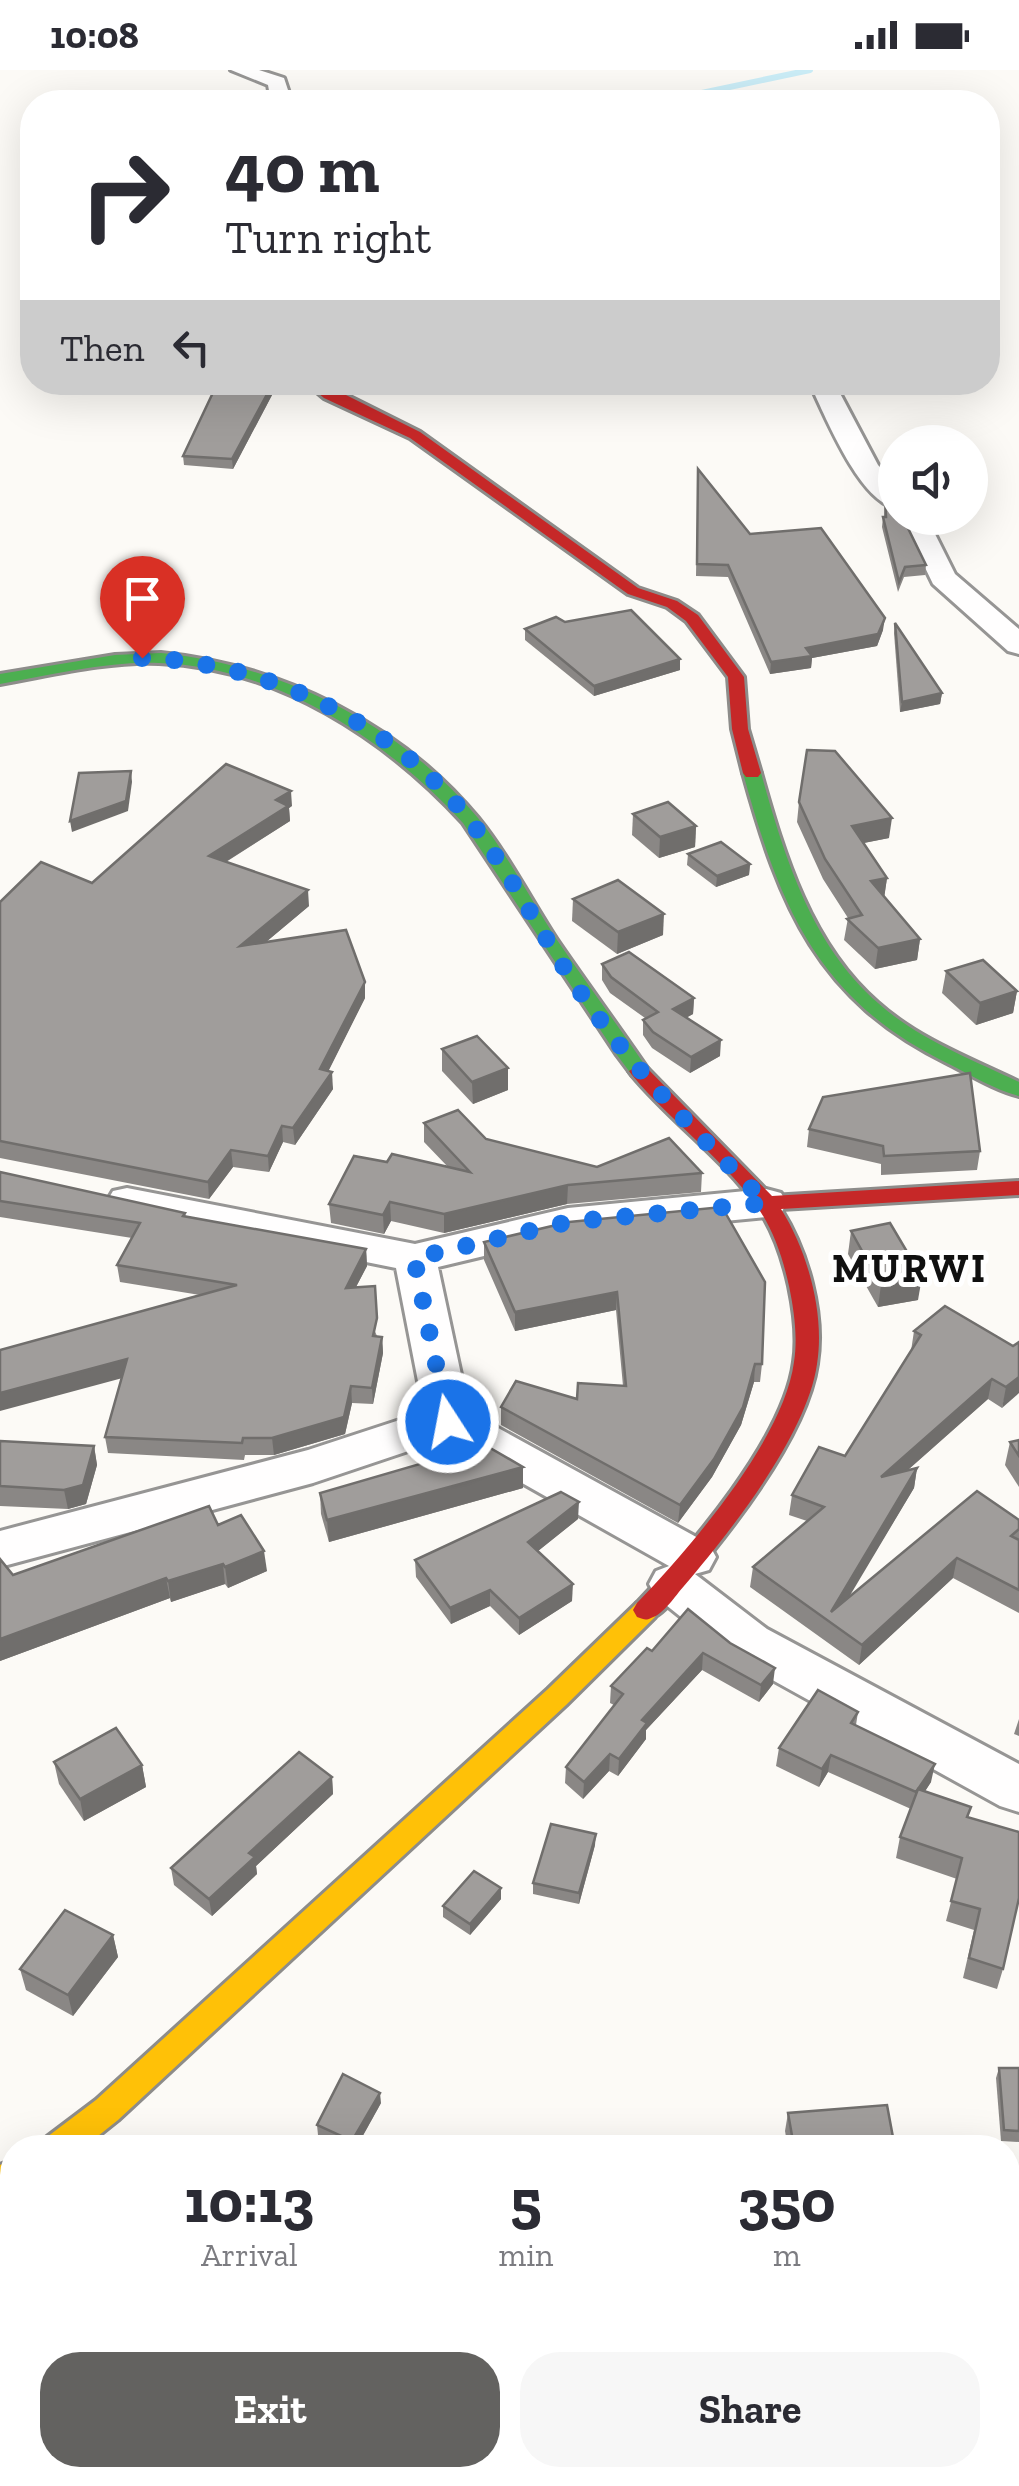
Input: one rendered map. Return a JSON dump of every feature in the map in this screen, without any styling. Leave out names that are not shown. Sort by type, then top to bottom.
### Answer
[{"type":"main road","points":[[328,395],[415,435],[633,591],[672,604],[692,618],[736,677],[740,729],[770,842],[805,921],[849,986],[872,1010],[902,1030],[1019,1090]]},
{"type":"main road","points":[[0,679],[105,662],[179,659],[292,690],[360,724],[437,784],[469,819],[590,1007],[649,1084],[766,1203],[788,1245],[802,1302],[806,1364],[775,1441],[682,1571],[542,1711],[108,2110],[75,2135]]},
{"type":"main road","points":[[766,1203],[1019,1188]]},
{"type":"street","points":[[240,70],[277,82],[279,90]]},
{"type":"street","points":[[828,395],[866,468],[878,481]]},
{"type":"street","points":[[922,535],[943,578],[1019,645]]},
{"type":"street","points":[[92,1194],[414,1258],[568,1222],[766,1203]]},
{"type":"street","points":[[414,1258],[448,1422],[682,1571],[749,1643],[1019,1790]]},
{"type":"street","points":[[0,1548],[313,1466],[448,1422]]},
{"type":"building","points":[[212,395],[267,395],[232,459],[183,456]]},
{"type":"building","points":[[698,469],[750,534],[821,528],[885,618],[878,634],[806,648],[812,656],[771,662],[728,565],[697,564]]},
{"type":"building","points":[[887,535],[911,535],[926,565],[905,567],[899,582]]},
{"type":"building","points":[[631,610],[680,659],[594,686],[525,629],[556,617],[565,622]]},
{"type":"building","points":[[895,623],[942,693],[902,702]]},
{"type":"building","points":[[807,750],[835,751],[892,818],[852,826],[887,878],[871,881],[920,939],[878,948],[847,919],[862,915],[825,859],[799,802]]},
{"type":"building","points":[[226,764],[291,791],[276,800],[288,806],[209,856],[308,890],[240,946],[346,930],[365,982],[320,1069],[332,1072],[293,1128],[282,1126],[268,1156],[231,1150],[208,1182],[0,1141],[0,902],[41,862],[92,883]]},
{"type":"building","points":[[131,771],[126,801],[70,821],[79,773]]},
{"type":"building","points":[[668,802],[696,826],[660,837],[633,814]]},
{"type":"building","points":[[721,842],[750,864],[717,876],[688,854]]},
{"type":"building","points":[[618,880],[664,914],[618,932],[573,899]]},
{"type":"building","points":[[629,952],[694,998],[673,1009],[721,1040],[691,1057],[653,1032],[643,1020],[658,1012],[611,977],[602,964]]},
{"type":"building","points":[[983,960],[1017,991],[980,1003],[946,971]]},
{"type":"building","points":[[477,1036],[508,1068],[472,1082],[442,1049]]},
{"type":"building","points":[[970,1073],[980,1151],[884,1156],[883,1146],[809,1129],[823,1097]]},
{"type":"building","points":[[458,1110],[486,1139],[597,1167],[669,1138],[702,1173],[568,1185],[444,1214],[390,1202],[383,1215],[329,1204],[354,1156],[387,1162],[392,1154],[470,1172],[424,1123]]},
{"type":"building","points":[[0,1172],[185,1213],[183,1216],[366,1249],[346,1288],[375,1286],[377,1318],[373,1336],[382,1337],[372,1388],[351,1386],[344,1417],[272,1438],[243,1438],[242,1443],[105,1437],[127,1359],[0,1393],[0,1350],[237,1285],[117,1265],[140,1223],[0,1201]]},
{"type":"building","points":[[722,1207],[765,1282],[762,1364],[755,1364],[743,1407],[714,1459],[680,1505],[501,1407],[516,1381],[577,1399],[578,1383],[626,1386],[617,1292],[515,1312],[484,1242],[569,1222]]},
{"type":"building","points":[[890,1223],[922,1277],[881,1285],[851,1231]]},
{"type":"building","points":[[945,1306],[1013,1346],[1019,1342],[1019,1377],[1006,1387],[992,1379],[881,1477],[917,1468],[831,1612],[977,1491],[1019,1520],[1019,1529],[1011,1536],[1019,1540],[1019,1590],[957,1558],[862,1645],[753,1567],[824,1507],[792,1495],[819,1447],[845,1456],[921,1335],[914,1331]]},
{"type":"building","points":[[1019,1440],[1019,1456],[1010,1442]]},
{"type":"building","points":[[0,1441],[94,1446],[83,1485],[64,1490],[0,1486]]},
{"type":"building","points":[[485,1445],[523,1467],[327,1520],[320,1493]]},
{"type":"building","points":[[561,1492],[579,1502],[528,1542],[573,1584],[519,1618],[490,1590],[450,1608],[415,1560]]},
{"type":"building","points":[[209,1506],[218,1525],[241,1515],[264,1551],[225,1567],[223,1564],[168,1581],[166,1578],[0,1639],[0,1559],[13,1575]]},
{"type":"building","points":[[688,1609],[730,1643],[775,1668],[761,1685],[703,1653],[642,1720],[647,1723],[619,1759],[610,1754],[584,1782],[566,1767],[623,1694],[611,1686],[647,1648],[652,1651]]},
{"type":"building","points":[[818,1690],[858,1712],[851,1723],[935,1764],[916,1792],[831,1755],[822,1769],[779,1748]]},
{"type":"building","points":[[116,1728],[142,1765],[80,1799],[54,1762]]},
{"type":"building","points":[[299,1752],[332,1777],[249,1853],[255,1857],[209,1899],[171,1868]]},
{"type":"building","points":[[918,1789],[971,1807],[967,1817],[1019,1832],[1019,1898],[1003,1969],[969,1958],[980,1909],[951,1901],[962,1858],[900,1837]]},
{"type":"building","points":[[551,1824],[596,1834],[579,1893],[533,1883]]},
{"type":"building","points":[[474,1871],[501,1888],[470,1924],[443,1906]]},
{"type":"building","points":[[65,1910],[113,1935],[68,1995],[20,1969]]},
{"type":"building","points":[[999,2068],[1019,2068],[1019,2131],[1004,2130]]},
{"type":"building","points":[[343,2074],[380,2093],[356,2135],[339,2135],[317,2125]]},
{"type":"building","points":[[887,2105],[893,2135],[792,2135],[788,2113]]},
{"type":"waterway","points":[[716,90],[810,70]]},
{"type":"traffic: fast","points":[[0,679],[115,660],[181,660],[222,668],[301,695],[375,735],[440,788],[476,828],[639,1071]]},
{"type":"traffic: fast","points":[[752,773],[787,882],[823,951],[845,982],[872,1009],[903,1031],[1019,1090]]},
{"type":"traffic: slow","points":[[75,2135],[107,2110],[557,1697],[646,1610]]},
{"type":"traffic: jam","points":[[329,395],[415,435],[633,591],[672,604],[692,618],[736,677],[740,729],[752,773]]},
{"type":"traffic: jam","points":[[639,1071],[766,1203],[793,1258],[807,1343],[800,1390],[765,1457],[716,1529],[646,1610]]},
{"type":"traffic: jam","points":[[766,1203],[1019,1188]]},
{"type":"district","name":"MURWI","points":[[910,1268]]},
{"type":"route","points":[[142,658],[179,659],[292,690],[360,724],[405,756],[469,819],[590,1007],[649,1084],[766,1203],[568,1222],[414,1258],[448,1422]]}]
